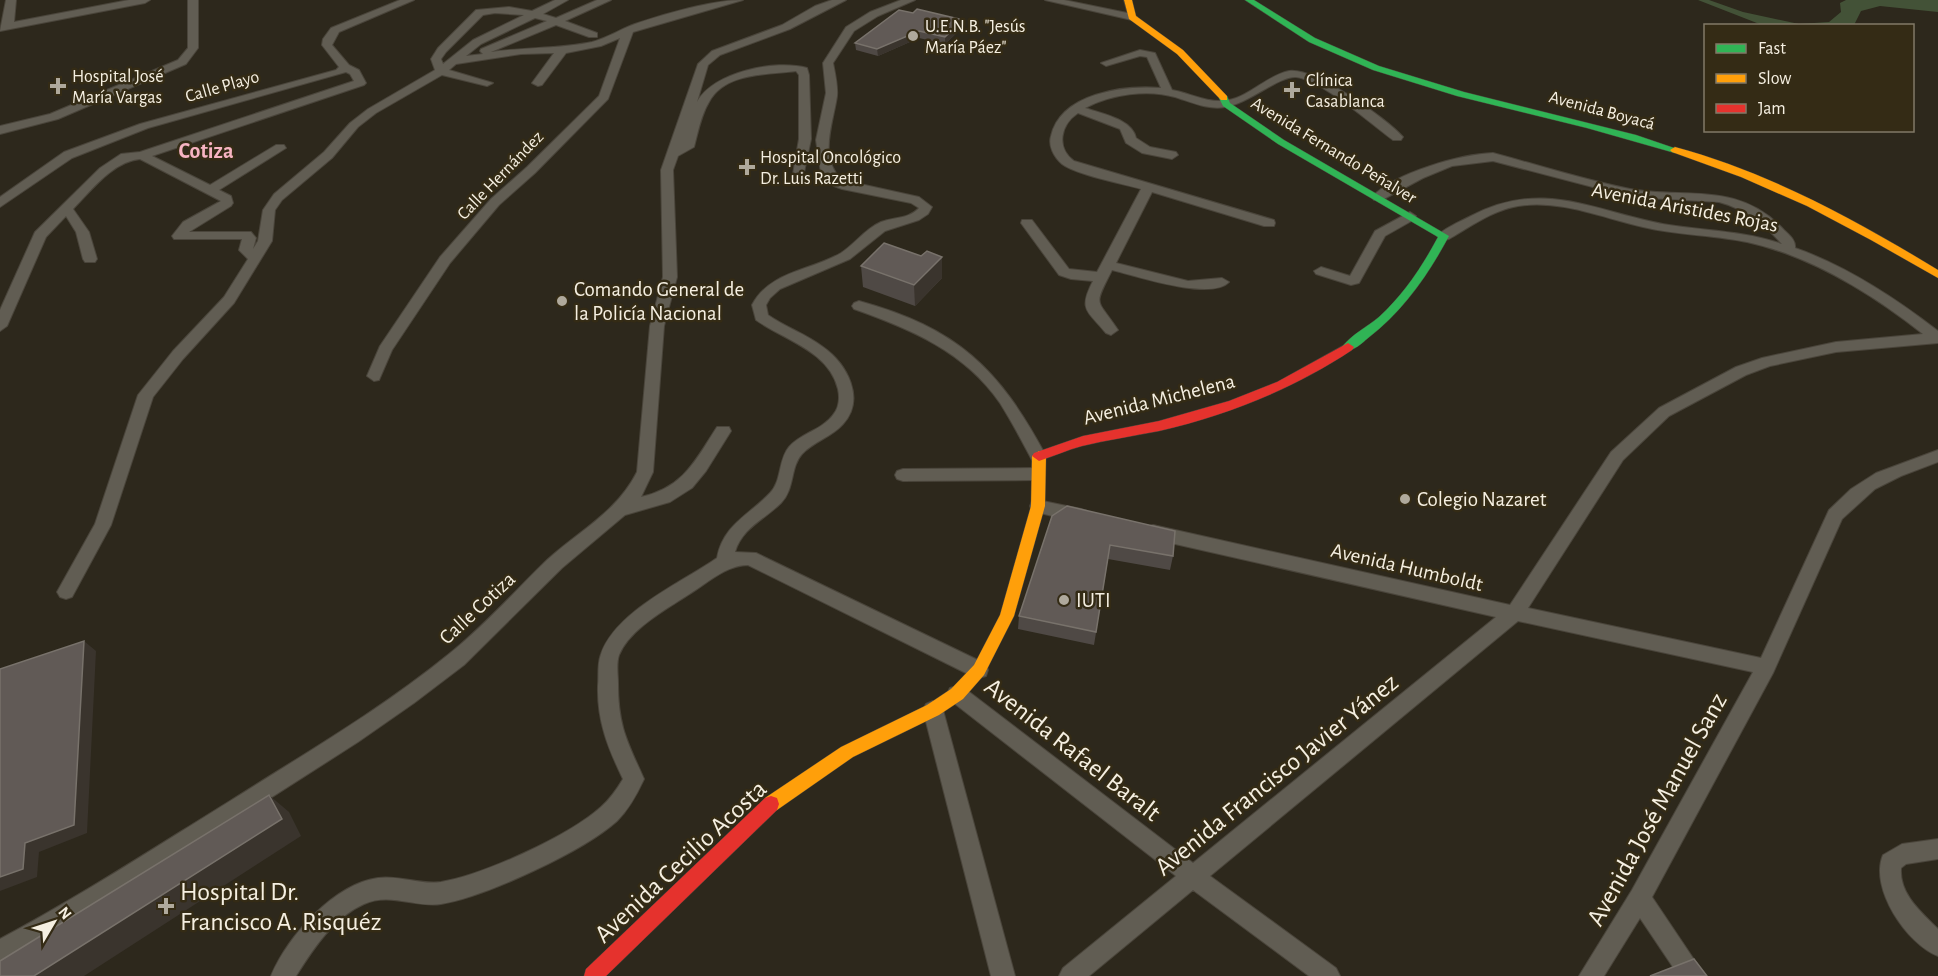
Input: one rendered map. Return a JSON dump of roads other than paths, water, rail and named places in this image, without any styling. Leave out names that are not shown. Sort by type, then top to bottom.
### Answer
[{"type":"main road","points":[[1128,0],[1132,17]]},
{"type":"main road","name":"Avenida Boyacá","points":[[1249,0],[1269,16],[1305,37],[1370,68],[1616,131],[1714,161],[1761,179],[1862,228],[1938,275]]},
{"type":"main road","name":"Avenida Boyacá","points":[[1271,0],[1304,24],[1331,38],[1404,67],[1466,85],[1681,137]]},
{"type":"main road","name":"Avenida Fernando Peñalver","points":[[1132,17],[1180,52],[1223,95],[1226,104],[1281,142],[1444,236]]},
{"type":"main road","points":[[1702,144],[1732,155]]},
{"type":"main road","name":"Avenida Michelena","points":[[1038,456],[1060,445],[1157,426],[1222,408],[1265,392],[1305,372],[1370,331],[1388,316],[1421,279],[1444,236]]},
{"type":"main road","name":"Avenida Cecilio Acosta","points":[[594,976],[750,822],[776,800],[848,752],[933,710],[957,694],[979,670],[1007,615],[1038,506],[1038,456]]},
{"type":"street","points":[[11,0],[4,27],[145,0]]},
{"type":"street","points":[[0,130],[54,117],[182,62],[193,48],[193,0]]},
{"type":"street","points":[[0,326],[40,235],[104,171],[125,157],[142,155],[360,82],[355,72],[345,67],[327,45],[328,39],[335,30],[409,0]]},
{"type":"street","points":[[455,62],[465,50],[477,42],[533,12],[563,0]]},
{"type":"street","points":[[66,592],[103,525],[146,395],[178,355],[230,300],[265,241],[269,210],[278,198],[328,155],[354,125],[372,111],[455,62],[606,0]]},
{"type":"street","points":[[455,62],[521,51],[562,50],[597,44],[628,31],[738,0]]},
{"type":"street","name":"Calle Cotiza","points":[[0,951],[64,917],[351,736],[407,697],[457,659],[556,564],[618,512],[634,495],[645,472],[657,326],[670,277],[667,170],[691,105],[703,63],[707,58],[786,27],[819,8],[841,0]]},
{"type":"street","points":[[725,562],[726,549],[734,533],[748,518],[778,496],[795,451],[828,429],[847,408],[848,397],[844,384],[830,363],[814,348],[761,317],[758,310],[759,303],[788,278],[848,255],[869,235],[885,226],[918,216],[926,207],[915,200],[838,183],[827,173],[822,140],[832,93],[828,63],[850,29],[874,14],[910,0]]},
{"type":"street","points":[[1050,0],[1132,17]]},
{"type":"street","points":[[441,71],[436,59],[442,50],[480,12],[488,10],[533,12],[593,34]]},
{"type":"street","name":"Calle Hernández","points":[[374,376],[385,349],[445,260],[513,183],[531,170],[604,97],[628,31]]},
{"type":"street","points":[[538,83],[562,50]]},
{"type":"street","points":[[1106,63],[1140,53],[1151,55],[1168,92]]},
{"type":"street","name":"Calle Playo","points":[[0,203],[68,155],[144,126],[330,75],[345,67]]},
{"type":"street","points":[[673,154],[688,147],[704,100],[719,84],[746,74],[799,69],[804,75],[805,139],[799,174]]},
{"type":"street","points":[[441,71],[487,83]]},
{"type":"street","points":[[1269,223],[1085,170],[1063,159],[1056,140],[1058,127],[1076,108],[1124,92],[1168,92],[1226,104],[1262,90],[1279,78],[1294,74],[1304,76],[1326,87],[1397,137]]},
{"type":"street","points":[[1076,108],[1124,127],[1128,130],[1130,140],[1136,145],[1172,155]]},
{"type":"street","points":[[211,190],[280,148]]},
{"type":"street","points":[[142,155],[228,201],[188,225],[179,236],[246,235],[249,238],[248,254],[255,258]]},
{"type":"street","points":[[1378,197],[1428,171],[1472,158],[1493,157],[1631,193],[1719,198],[1734,202],[1768,220],[1789,243],[1788,249]]},
{"type":"street","points":[[1111,330],[1091,305],[1091,298],[1148,188]]},
{"type":"street","name":"Avenida Aristides Rojas","points":[[1444,236],[1500,207],[1526,201],[1579,207],[1659,227],[1746,238],[1788,249],[1894,304],[1937,337]]},
{"type":"street","points":[[66,209],[77,219],[84,230],[90,259]]},
{"type":"street","points":[[1321,271],[1354,280],[1380,234],[1410,216]]},
{"type":"street","points":[[1027,223],[1064,272],[1071,274],[1104,271],[1188,285],[1222,282]]},
{"type":"street","points":[[859,306],[934,335],[968,357],[994,383],[1024,428],[1038,456]]},
{"type":"street","name":"Avenida Francisco Javier Yánez","points":[[1071,976],[1515,613],[1617,456],[1664,412],[1741,371],[1767,362],[1836,347],[1937,337]]},
{"type":"street","points":[[618,512],[640,502],[669,495],[682,487],[694,476],[723,431]]},
{"type":"street","name":"Avenida José Manuel Sanz","points":[[1591,976],[1640,898],[1766,667],[1829,523],[1841,507],[1882,476],[1907,465],[1938,456]]},
{"type":"street","points":[[903,475],[1037,474]]},
{"type":"street","points":[[1038,506],[1098,519]]},
{"type":"street","name":"Avenida Humboldt","points":[[1132,527],[1474,606],[1766,667]]},
{"type":"street","points":[[283,976],[320,923],[368,889],[396,888],[424,895],[449,891],[483,881],[565,841],[612,813],[625,798],[634,779],[617,746],[606,710],[609,654],[636,622],[725,562],[738,558],[750,558],[979,670]]},
{"type":"street","name":"Avenida Rafael Baralt","points":[[957,694],[1193,876],[1328,976]]},
{"type":"street","points":[[933,710],[1003,976]]},
{"type":"street","points":[[1938,849],[1902,854],[1891,861],[1888,874],[1901,906],[1938,945]]},
{"type":"street","points":[[1640,898],[1693,976]]},
{"type":"place","name":"U.E.N.B. \"Jesús María Páez\"","points":[[913,36]]},
{"type":"place","name":"Hospital José María Vargas","points":[[58,86]]},
{"type":"place","name":"Clínica Casablanca","points":[[1292,90]]},
{"type":"place","name":"Hospital Oncológico Dr. Luis Razetti","points":[[747,167]]},
{"type":"place","name":"Comando General de la Policía Nacional","points":[[562,301]]},
{"type":"place","name":"Colegio Nazaret","points":[[1405,499]]},
{"type":"place","name":"IUTI","points":[[1064,600]]},
{"type":"place","name":"Hospital Dr. Francisco A. Risquéz","points":[[166,906]]},
{"type":"district","name":"Cotiza","points":[[206,150]]}]
